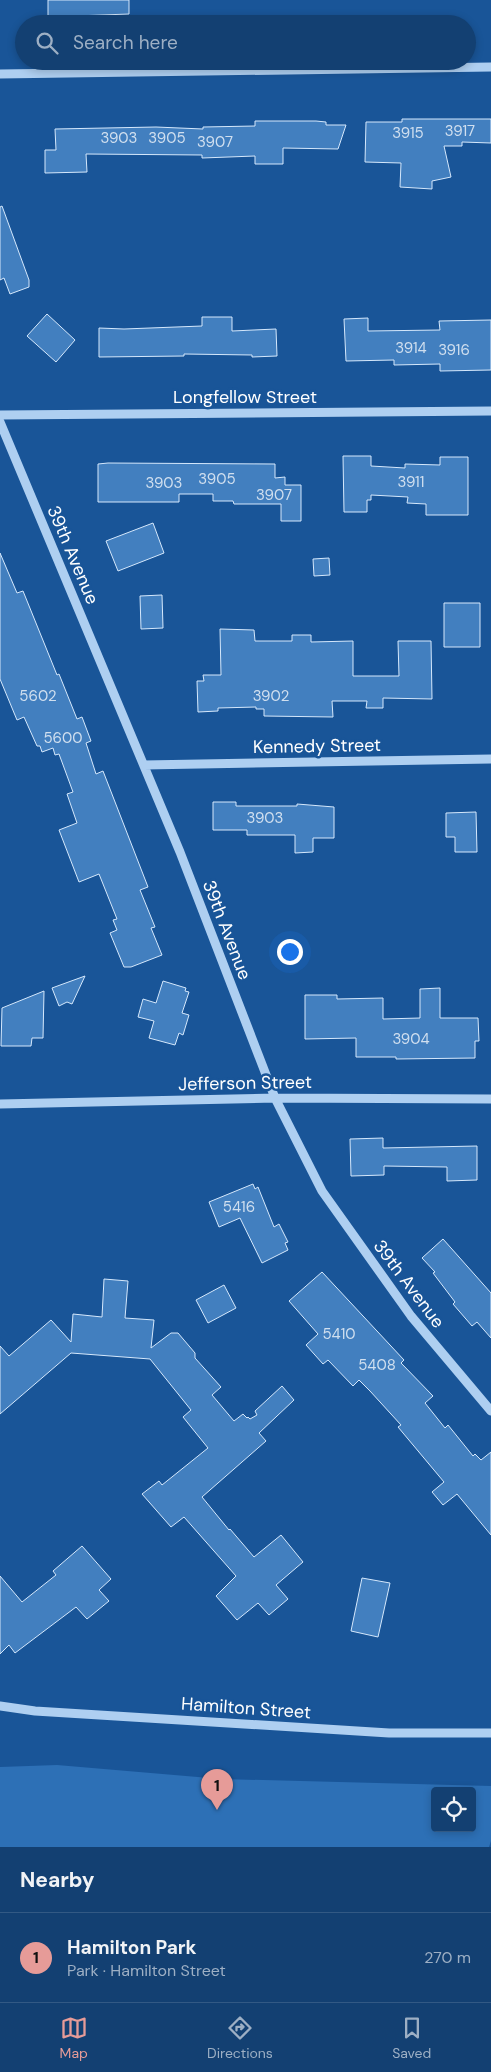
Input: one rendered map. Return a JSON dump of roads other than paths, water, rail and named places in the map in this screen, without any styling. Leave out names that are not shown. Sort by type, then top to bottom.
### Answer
[{"type":"street","points":[[476,66],[491,66]]},
{"type":"street","points":[[0,74],[246,70]]},
{"type":"street","name":"Longfellow Street","points":[[0,415],[491,411]]},
{"type":"street","name":"39th Avenue","points":[[0,422],[180,852],[275,1098],[322,1191],[410,1316],[491,1411]]},
{"type":"street","name":"Kennedy Street","points":[[144,765],[491,759]]},
{"type":"street","name":"Jefferson Street","points":[[0,1104],[275,1098],[491,1099]]},
{"type":"street","name":"Hamilton Street","points":[[0,1706],[35,1711],[389,1733],[491,1733]]},
{"type":"place","name":"Hamilton Park","points":[[217,1810]]}]
